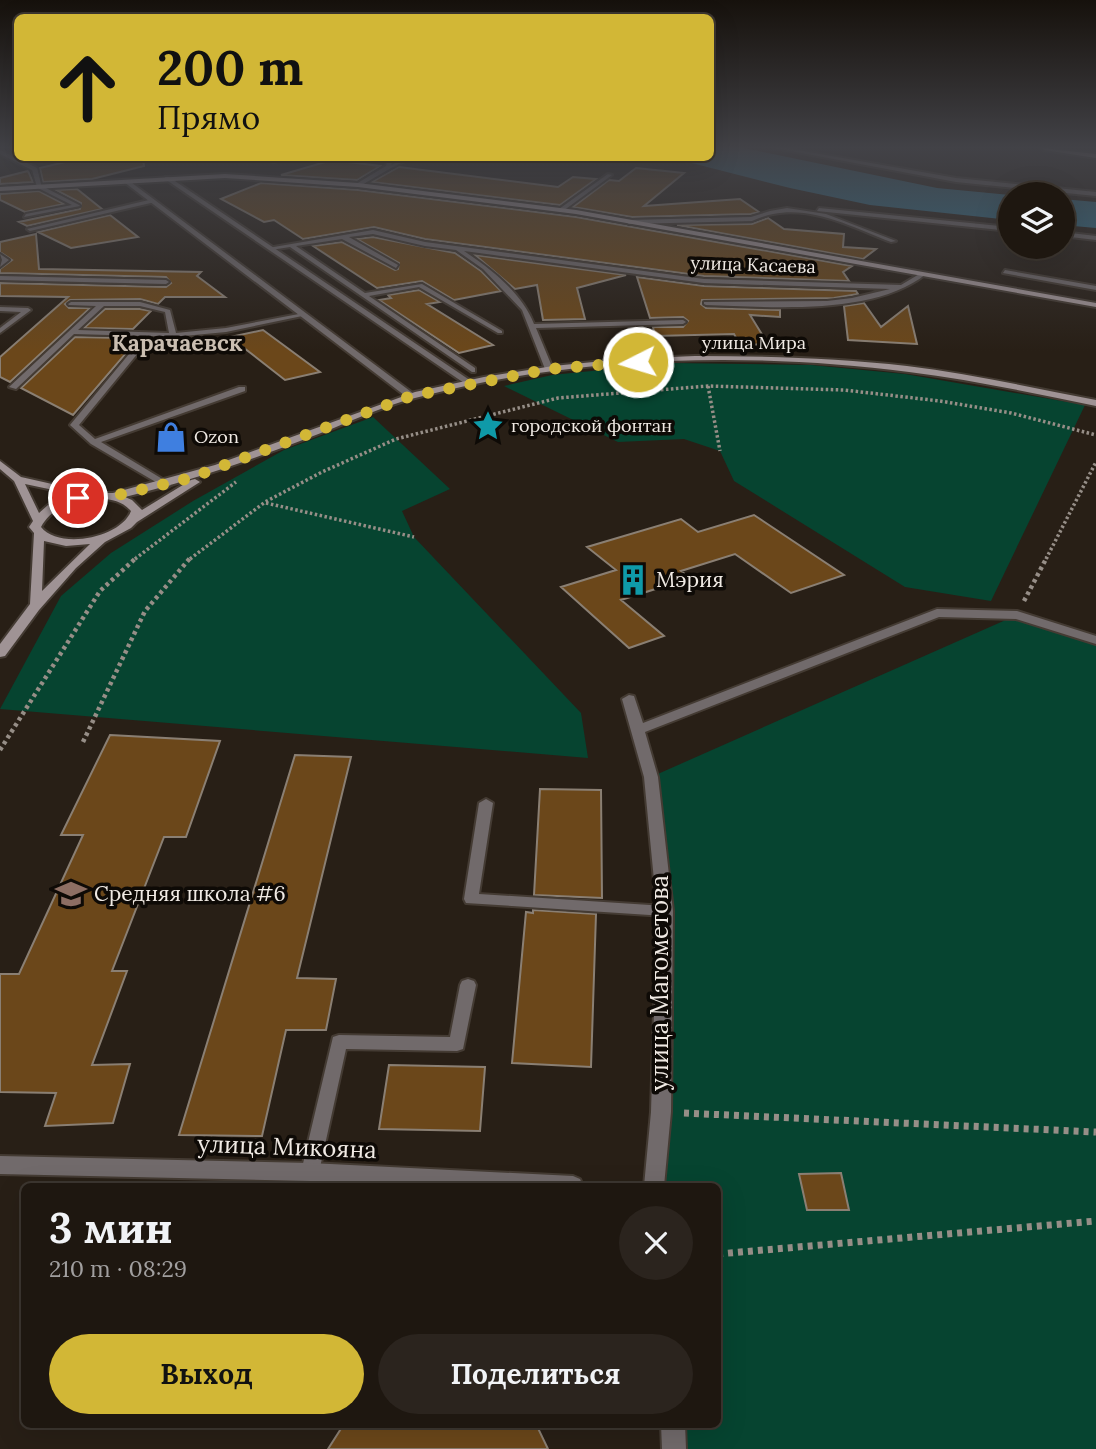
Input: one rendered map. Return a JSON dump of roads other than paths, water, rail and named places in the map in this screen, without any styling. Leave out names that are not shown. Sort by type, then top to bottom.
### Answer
[{"type":"street","points":[[172,216],[411,396]]},
{"type":"street","points":[[223,216],[470,383]]},
{"type":"street","points":[[593,216],[1096,305]]},
{"type":"street","name":"улица Мира","points":[[96,495],[114,496],[166,485],[214,470],[411,396],[549,369],[638,362],[744,359],[817,361],[977,379],[1096,403]]},
{"type":"street","points":[[0,464],[18,479],[37,519]]},
{"type":"street","name":"улица Мира","points":[[104,538],[119,532],[135,519],[214,470]]},
{"type":"street","points":[[18,479],[96,495]]},
{"type":"street","points":[[35,602],[39,534],[35,527],[37,519],[61,502],[96,495]]},
{"type":"street","points":[[114,496],[135,506],[135,519]]},
{"type":"street","points":[[39,534],[51,540],[67,542],[104,538]]},
{"type":"street","points":[[0,653],[35,602],[104,538]]},
{"type":"street","points":[[637,730],[937,613],[1017,615],[1096,639]]},
{"type":"street","name":"улица Магометова","points":[[628,699],[651,777],[665,911],[661,1112],[654,1183]]},
{"type":"street","name":"улица Микояна","points":[[0,1165],[310,1172],[517,1183]]},
{"type":"street","points":[[673,1428],[674,1449]]},
{"type":"lane","points":[[30,229],[89,216]]},
{"type":"lane","points":[[629,222],[711,222],[752,219],[758,216]]},
{"type":"lane","points":[[823,216],[893,241]]},
{"type":"lane","points":[[885,216],[998,228]]},
{"type":"lane","name":"улица Касаева","points":[[271,248],[373,232],[425,244],[704,281],[902,287]]},
{"type":"lane","points":[[1075,236],[1096,238]]},
{"type":"lane","points":[[344,237],[396,266]]},
{"type":"lane","points":[[291,245],[472,370]]},
{"type":"lane","points":[[456,248],[485,268],[525,309],[549,369]]},
{"type":"lane","points":[[0,256],[6,260],[0,265]]},
{"type":"lane","points":[[1005,272],[1096,288]]},
{"type":"lane","name":"улица Касаева","points":[[706,303],[817,304],[877,296],[902,287],[923,274]]},
{"type":"lane","points":[[0,278],[166,282]]},
{"type":"lane","points":[[364,295],[420,285],[500,332]]},
{"type":"lane","points":[[71,304],[139,304],[168,311],[173,335]]},
{"type":"lane","points":[[13,387],[102,304]]},
{"type":"lane","points":[[0,309],[29,310],[0,331]]},
{"type":"lane","points":[[72,332],[173,335],[226,330],[304,315]]},
{"type":"lane","points":[[532,326],[683,322]]},
{"type":"lane","points":[[150,334],[74,425],[94,442],[166,485]]},
{"type":"lane","points":[[94,442],[242,389]]},
{"type":"lane","points":[[486,803],[471,899],[665,911]]},
{"type":"lane","points":[[310,1172],[339,1042],[457,1044],[468,985]]},
{"type":"water","points":[[969,216],[998,216],[998,219]]},
{"type":"water","points":[[1075,216],[1096,216],[1096,228],[1075,226]]},
{"type":"place","name":"городской фонтан","points":[[488,426]]},
{"type":"place","name":"Ozon","points":[[171,437]]},
{"type":"place","name":"Мэрия","points":[[633,580]]},
{"type":"place","name":"Средняя школа #6","points":[[71,894]]},
{"type":"district","name":"Карачаевск","points":[[177,343]]}]
